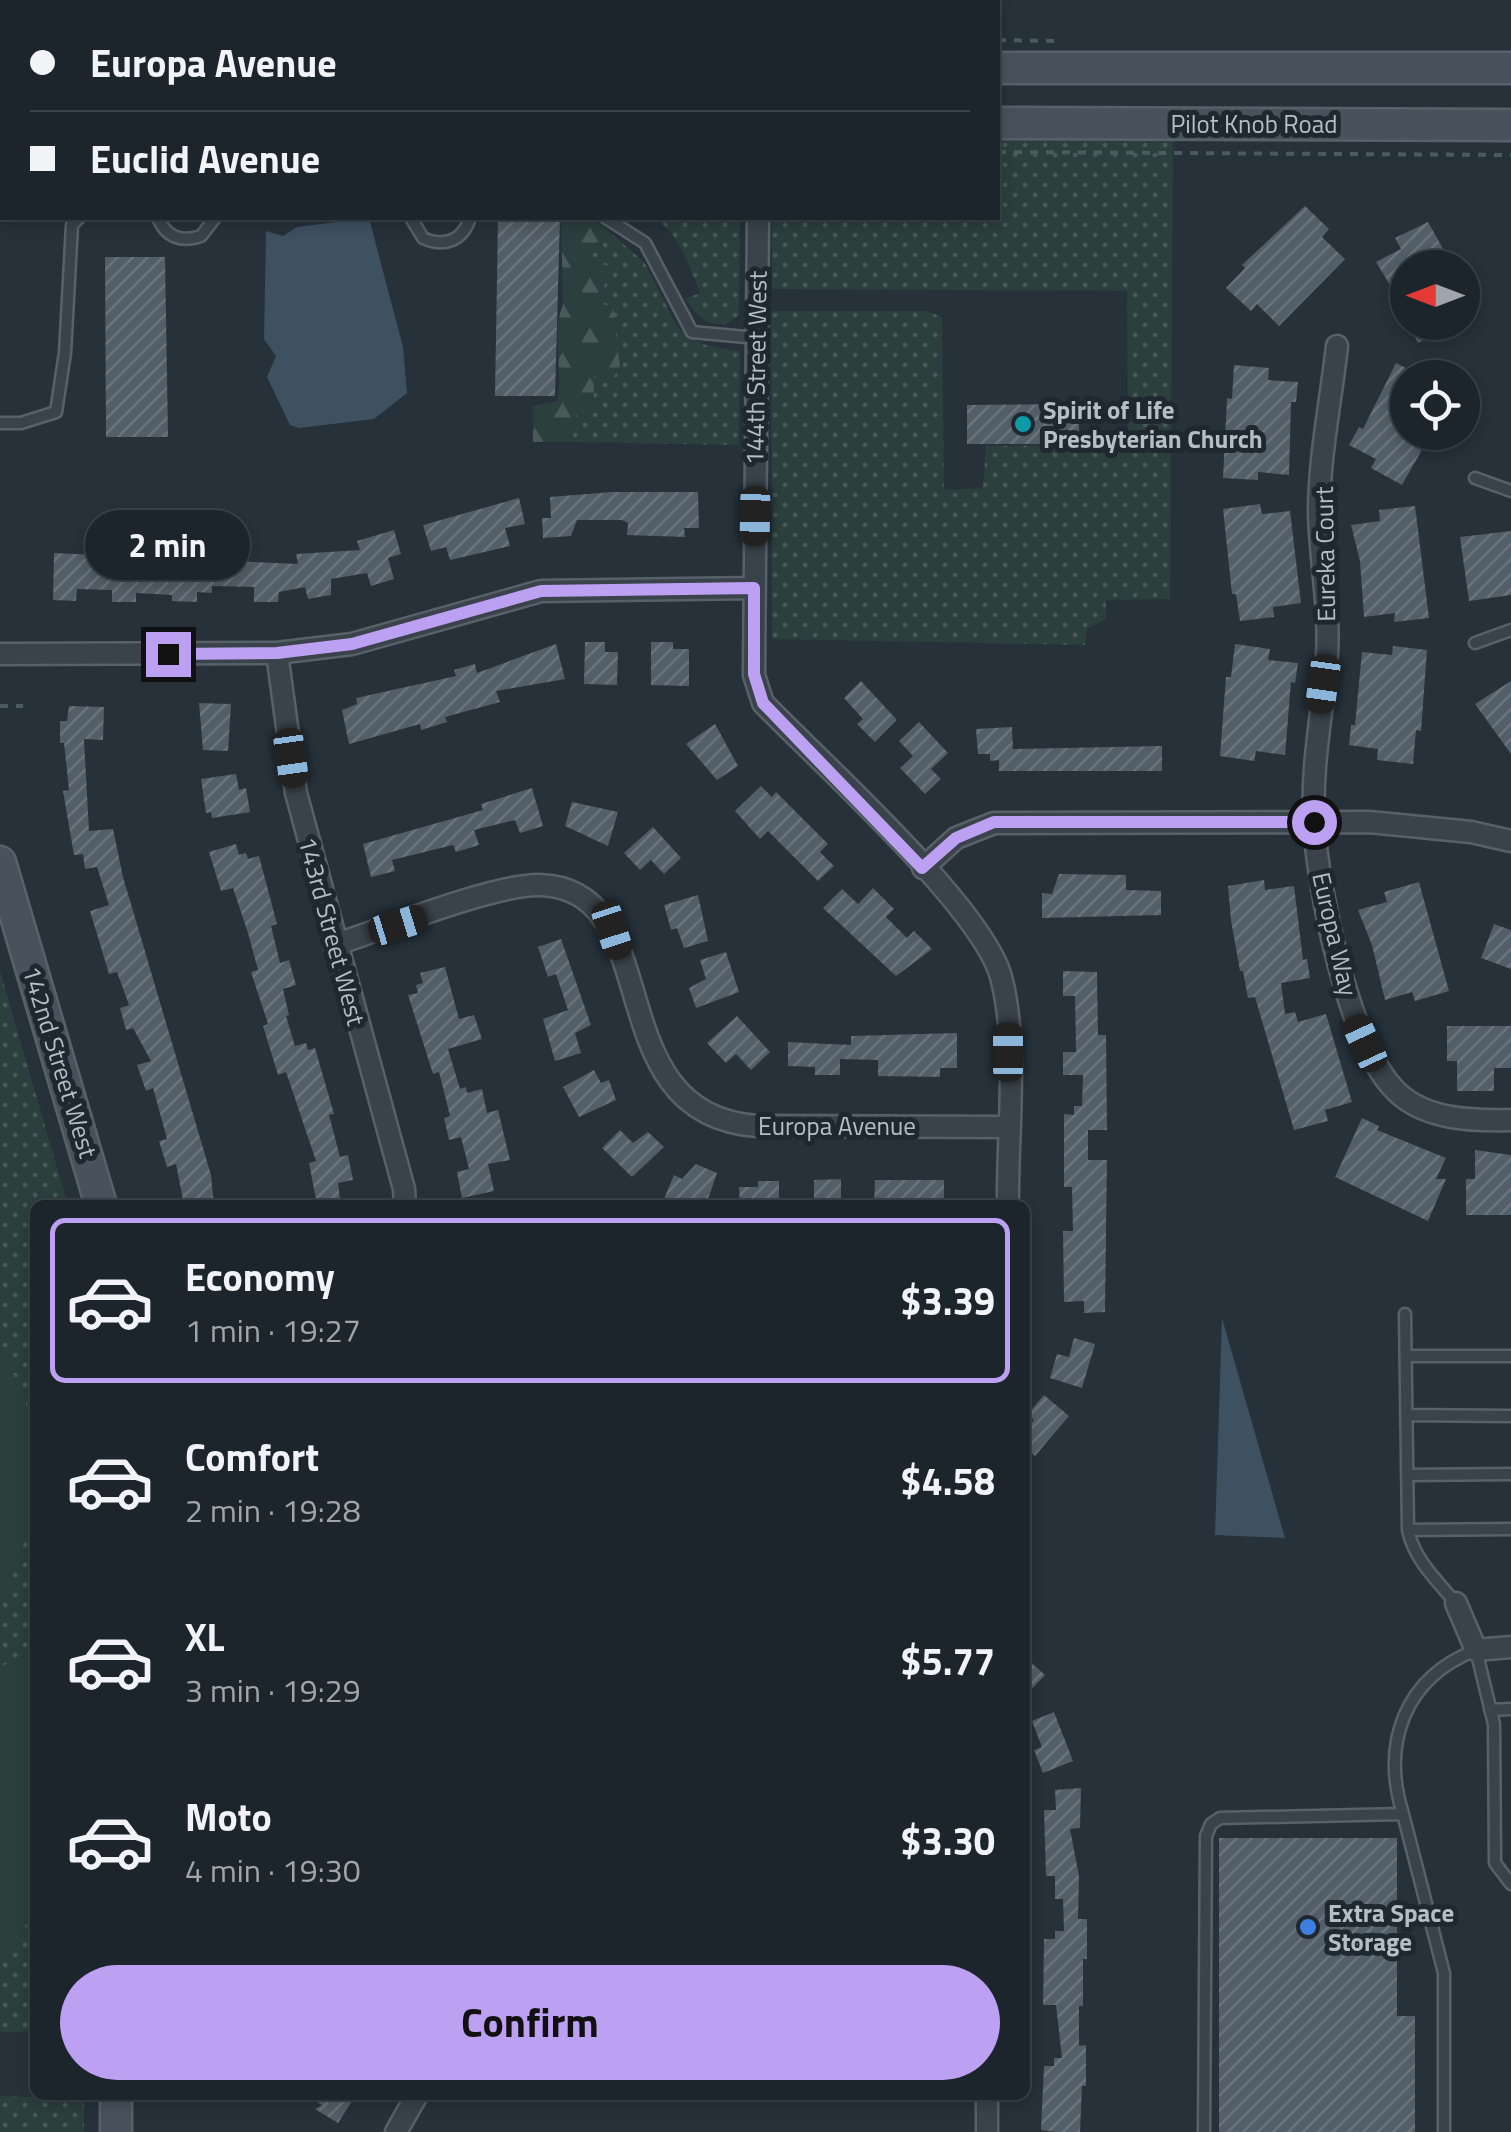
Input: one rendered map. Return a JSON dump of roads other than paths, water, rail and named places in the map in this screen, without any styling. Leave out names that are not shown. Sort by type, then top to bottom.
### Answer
[{"type":"main road","points":[[1000,68],[1511,68]]},
{"type":"main road","name":"Pilot Knob Road","points":[[1000,123],[1511,126]]},
{"type":"main road","name":"142nd Street West","points":[[0,862],[101,1200]]},
{"type":"main road","points":[[116,2100],[116,2132]]},
{"type":"street","name":"144th Street West","points":[[758,220],[754,674],[763,703],[922,868],[981,935],[1000,972],[1008,1015],[1008,1200]]},
{"type":"street","name":"Eureka Court","points":[[1314,822],[1315,740],[1327,655],[1319,510],[1338,346]]},
{"type":"street","points":[[0,654],[277,653],[352,644],[541,591],[754,588]]},
{"type":"street","name":"143rd Street West","points":[[277,653],[296,794],[405,1200]]},
{"type":"street","points":[[922,868],[956,838],[994,822],[1410,824],[1511,841]]},
{"type":"street","name":"Europa Way","points":[[1314,822],[1322,881],[1355,1022],[1376,1064],[1398,1093],[1430,1114],[1511,1120]]},
{"type":"street","name":"Europa Avenue","points":[[334,945],[519,887],[554,886],[584,898],[606,918],[655,1059],[673,1088],[698,1108],[747,1126],[1007,1127]]},
{"type":"street","points":[[1456,1604],[1476,1650],[1511,1648]]},
{"type":"street","points":[[396,2132],[414,2100]]},
{"type":"street","points":[[987,2100],[987,2132]]},
{"type":"lane","points":[[0,424],[21,423],[56,412],[65,353],[72,226],[76,220]]},
{"type":"lane","points":[[159,220],[164,229],[181,240],[201,236],[213,220]]},
{"type":"lane","points":[[412,220],[423,238],[443,243],[462,234],[469,220]]},
{"type":"lane","points":[[609,220],[644,243],[692,332],[757,338]]},
{"type":"lane","points":[[1475,478],[1511,491]]},
{"type":"lane","points":[[1475,643],[1511,630]]},
{"type":"lane","points":[[1406,1314],[1410,1544],[1456,1604]]},
{"type":"lane","points":[[1406,1356],[1511,1356]]},
{"type":"lane","points":[[1406,1415],[1511,1416]]},
{"type":"lane","points":[[1407,1475],[1511,1474]]},
{"type":"lane","points":[[1408,1530],[1511,1530]]},
{"type":"lane","points":[[1444,2132],[1444,1973],[1392,1768],[1397,1730],[1430,1680],[1456,1657],[1476,1650],[1490,1710],[1495,1863],[1511,1884]]},
{"type":"lane","points":[[1490,1710],[1511,1709]]},
{"type":"lane","points":[[1204,2132],[1206,1836],[1210,1824],[1220,1818],[1403,1814]]},
{"type":"water","points":[[370,220],[403,347],[407,393],[374,419],[299,428],[290,425],[267,377],[276,356],[264,339],[266,231],[283,236],[297,227]]},
{"type":"water","points":[[1222,1318],[1285,1538],[1215,1535]]},
{"type":"place","name":"Spirit of Life Presbyterian Church","points":[[1023,424]]},
{"type":"place","name":"Extra Space Storage","points":[[1308,1927]]}]
